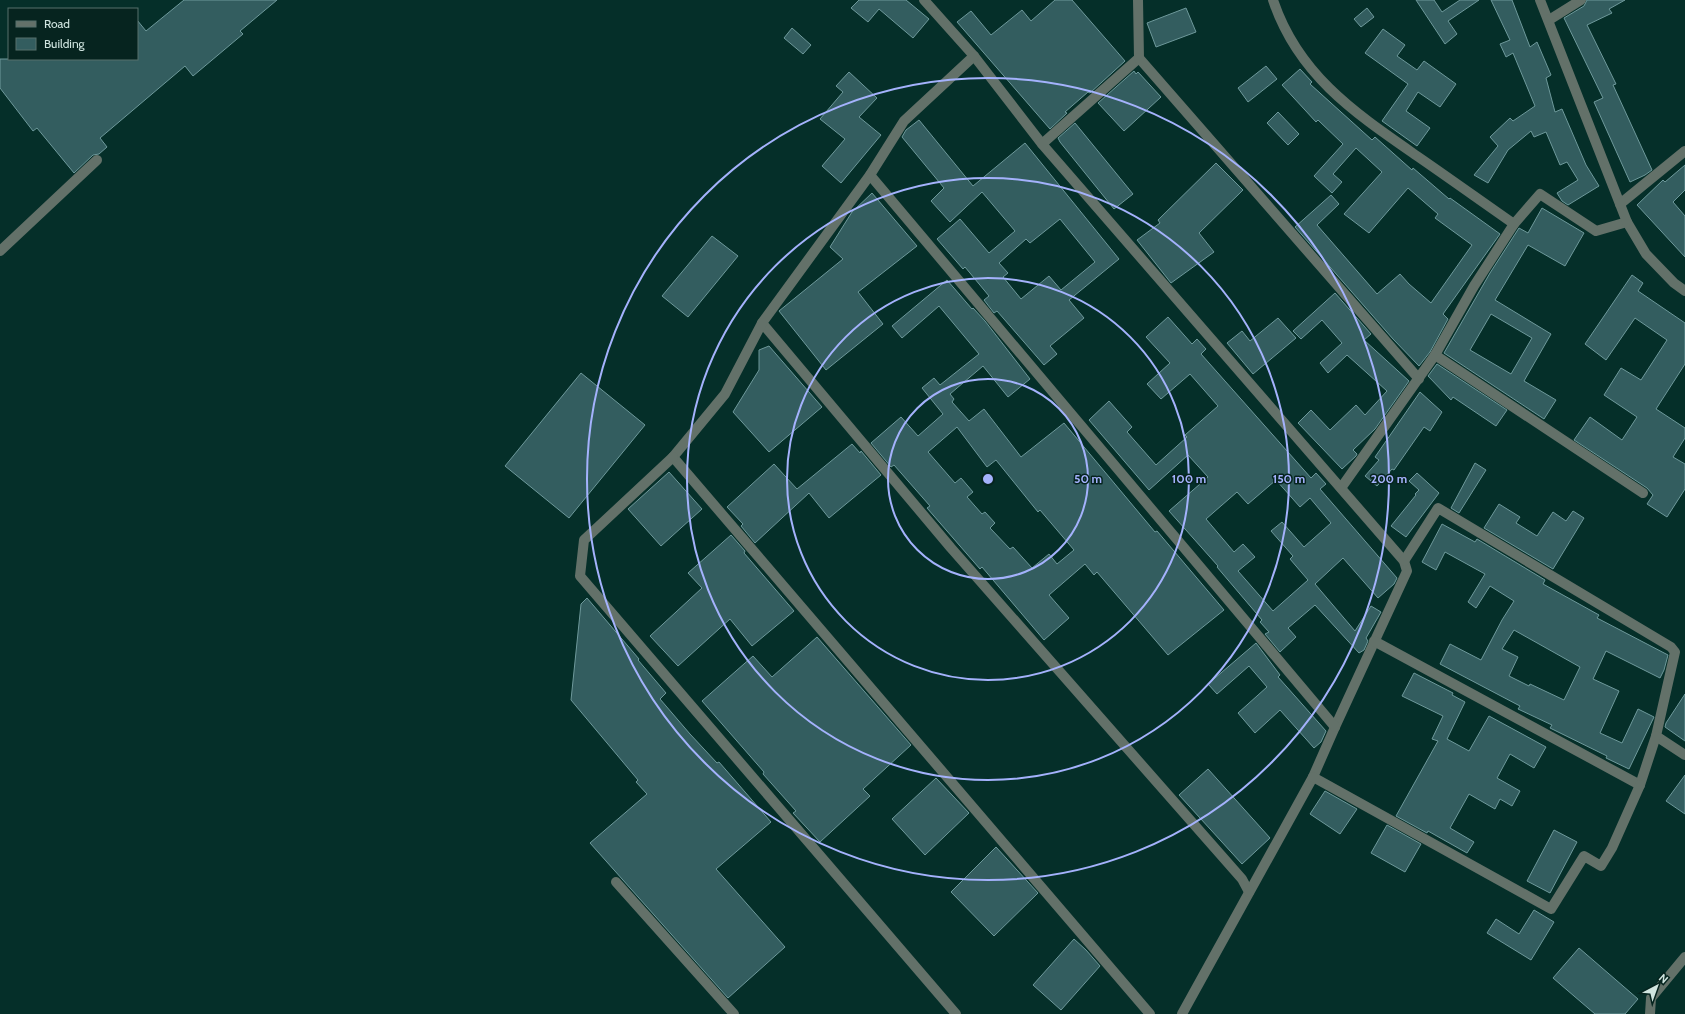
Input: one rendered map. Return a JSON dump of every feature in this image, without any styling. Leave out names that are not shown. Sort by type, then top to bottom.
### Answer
[{"type":"street","points":[[924,0],[974,56],[1042,144],[1404,561],[1407,571],[1313,777],[1182,1014]]},
{"type":"street","points":[[1138,0],[1139,58],[1419,379]]},
{"type":"street","points":[[1273,0],[1279,16],[1298,52],[1323,82],[1359,116],[1514,224]]},
{"type":"street","points":[[1540,0],[1627,222],[1646,254],[1674,283],[1685,292]]},
{"type":"street","points":[[1549,20],[1581,0]]},
{"type":"street","points":[[956,1014],[580,576],[584,540],[673,457],[725,394],[762,324],[870,175],[904,121],[974,56]]},
{"type":"street","points":[[1042,144],[1139,58]]},
{"type":"street","points":[[1620,204],[1685,152]]},
{"type":"street","points":[[0,251],[97,160]]},
{"type":"street","points":[[870,175],[1335,727]]},
{"type":"street","points":[[1341,488],[1435,355],[1474,286],[1514,224],[1540,194],[1596,231],[1627,222]]},
{"type":"street","points":[[762,324],[951,548],[1242,879],[1249,892]]},
{"type":"street","points":[[1435,355],[1644,493]]},
{"type":"street","points":[[673,457],[1150,1014]]},
{"type":"street","points":[[1313,777],[1551,909],[1584,856],[1601,866],[1612,848],[1640,785],[1656,736],[1675,652],[1671,647],[1438,508],[1404,561]]},
{"type":"street","points":[[1374,641],[1640,785]]},
{"type":"street","points":[[1656,736],[1685,755]]},
{"type":"street","points":[[616,882],[734,1014]]},
{"type":"street","points":[[1650,1014],[1651,998],[1685,957]]},
{"type":"building","points":[[184,0],[277,0],[240,31],[243,34],[193,76],[185,66],[100,138],[107,147],[99,154],[93,155],[74,173],[37,128],[33,131],[0,88],[0,59],[138,60],[138,21],[146,31]]},
{"type":"building","points":[[859,0],[906,0],[929,19],[913,38],[879,9],[868,22],[851,8]]},
{"type":"building","points":[[1055,0],[1072,0],[1125,61],[1090,93],[1088,92],[1065,112],[1067,113],[1050,129],[957,22],[971,11],[991,35],[1022,10],[1031,21]]},
{"type":"building","points":[[1416,0],[1434,0],[1442,12],[1460,0],[1479,0],[1448,21],[1457,34],[1445,44]]},
{"type":"building","points":[[1491,0],[1512,0],[1530,47],[1537,42],[1551,75],[1546,78],[1555,112],[1562,109],[1586,165],[1599,186],[1568,205],[1562,201],[1557,193],[1578,180],[1567,162],[1560,165],[1546,132],[1534,137],[1531,131],[1508,150],[1488,183],[1474,175],[1498,146],[1490,137],[1510,118],[1513,121],[1535,106],[1513,53],[1506,57],[1500,44],[1510,40]]},
{"type":"building","points":[[1587,0],[1625,0],[1609,9],[1612,13],[1587,25],[1616,84],[1613,85],[1652,170],[1630,182],[1594,102],[1603,98],[1564,18],[1584,6]]},
{"type":"building","points":[[1186,8],[1196,32],[1156,47],[1147,23]]},
{"type":"building","points":[[1367,8],[1374,17],[1361,27],[1354,19]]},
{"type":"building","points":[[792,28],[811,45],[803,54],[784,38]]},
{"type":"building","points":[[1383,29],[1405,45],[1397,56],[1417,70],[1424,61],[1456,84],[1440,107],[1418,92],[1406,111],[1430,128],[1417,146],[1382,121],[1408,84],[1365,53]]},
{"type":"building","points":[[1266,66],[1277,79],[1248,102],[1238,88]]},
{"type":"building","points":[[1300,69],[1312,82],[1310,84],[1372,140],[1375,137],[1412,170],[1413,168],[1449,199],[1450,198],[1500,234],[1443,314],[1448,319],[1430,352],[1419,366],[1393,339],[1295,227],[1331,195],[1339,204],[1317,225],[1377,294],[1400,274],[1431,303],[1472,245],[1435,218],[1438,214],[1408,188],[1369,233],[1344,214],[1382,172],[1356,148],[1333,174],[1342,182],[1332,193],[1314,176],[1343,144],[1318,120],[1316,122],[1282,85]]},
{"type":"building","points":[[1134,71],[1136,74],[1138,72],[1161,97],[1124,131],[1098,103]]},
{"type":"building","points":[[849,72],[877,98],[859,117],[881,135],[841,183],[822,166],[845,139],[820,119],[843,92],[836,86]]},
{"type":"building","points":[[1278,112],[1299,134],[1288,145],[1267,123]]},
{"type":"building","points":[[919,120],[973,186],[1025,143],[1119,259],[1069,300],[1084,318],[1050,346],[1057,354],[1044,365],[997,311],[994,313],[984,300],[989,296],[965,267],[963,269],[937,239],[960,219],[989,253],[1015,231],[982,192],[950,222],[931,201],[944,188],[902,137],[906,130]],"holes":[[[1060,219],[1095,262],[1061,290],[1049,276],[1021,299],[1003,277],[1008,273],[999,263],[1026,239],[1030,243]]]},
{"type":"building","points":[[1075,123],[1133,194],[1114,209],[1058,138]]},
{"type":"building","points":[[1216,163],[1243,190],[1199,233],[1214,252],[1171,283],[1137,240],[1160,223],[1158,220]]},
{"type":"building","points":[[1685,165],[1685,190],[1673,202],[1685,216],[1685,257],[1637,205],[1663,180],[1665,182]]},
{"type":"building","points":[[872,193],[917,246],[858,292],[883,324],[826,370],[779,311],[843,259],[830,247],[852,212]]},
{"type":"building","points":[[1542,208],[1584,233],[1565,266],[1528,245],[1495,300],[1551,334],[1524,381],[1556,400],[1544,419],[1444,353],[1490,273],[1519,228],[1528,233]],"holes":[[[1491,314],[1532,338],[1511,374],[1470,350]]]},
{"type":"building","points":[[712,236],[738,256],[688,317],[662,296]]},
{"type":"building","points":[[1632,275],[1643,283],[1638,291],[1685,323],[1685,364],[1656,409],[1685,428],[1685,438],[1673,457],[1685,464],[1685,489],[1667,517],[1647,504],[1653,495],[1647,488],[1574,440],[1590,417],[1622,440],[1637,417],[1604,395],[1621,368],[1641,380],[1667,340],[1635,318],[1606,360],[1585,344]]},
{"type":"building","points":[[947,280],[972,309],[973,308],[985,321],[1030,379],[1008,397],[983,366],[950,394],[954,399],[952,402],[969,421],[984,409],[1021,457],[1064,423],[1155,532],[1157,531],[1224,610],[1168,655],[1097,572],[1094,575],[1085,564],[1049,595],[1069,618],[1044,640],[982,567],[980,569],[927,508],[930,506],[894,465],[891,467],[871,443],[901,417],[918,436],[943,414],[922,388],[934,378],[940,385],[979,354],[939,306],[902,338],[892,326]],"holes":[[[957,427],[987,467],[996,460],[1038,512],[1040,510],[1074,550],[1057,564],[1049,554],[1032,568],[1013,547],[1010,549],[990,528],[995,523],[985,512],[982,514],[967,497],[973,492],[961,478],[955,483],[928,452]]]},
{"type":"building","points":[[1335,293],[1371,334],[1364,340],[1409,381],[1375,429],[1353,450],[1357,454],[1356,456],[1342,469],[1298,423],[1311,410],[1330,430],[1356,405],[1365,415],[1387,391],[1347,355],[1328,373],[1320,363],[1342,343],[1322,320],[1301,339],[1293,331]]},
{"type":"building","points":[[1168,317],[1192,344],[1197,339],[1206,349],[1201,354],[1311,478],[1316,473],[1326,484],[1320,489],[1397,578],[1394,584],[1378,598],[1343,558],[1315,584],[1355,631],[1371,606],[1381,612],[1366,638],[1368,641],[1364,650],[1359,653],[1315,605],[1288,628],[1296,637],[1280,652],[1265,634],[1269,632],[1260,622],[1262,620],[1217,567],[1218,566],[1169,511],[1208,477],[1188,455],[1149,490],[1089,420],[1109,401],[1132,427],[1127,432],[1156,465],[1187,437],[1185,435],[1218,406],[1190,374],[1161,399],[1147,384],[1170,363],[1146,337]],"holes":[[[1276,480],[1300,507],[1310,498],[1331,523],[1304,547],[1282,522],[1271,531],[1293,556],[1290,559],[1308,580],[1273,611],[1238,571],[1255,557],[1243,544],[1234,552],[1206,519],[1237,492],[1248,504]]]},
{"type":"building","points":[[1278,318],[1296,338],[1253,374],[1227,343],[1242,331],[1250,341]]},
{"type":"building","points":[[769,346],[822,407],[769,452],[733,412],[759,370],[759,350]]},
{"type":"building","points":[[1437,364],[1507,410],[1496,426],[1453,397],[1451,400],[1428,376]]},
{"type":"building","points":[[581,373],[645,425],[569,518],[505,466]]},
{"type":"building","points":[[1420,392],[1442,412],[1430,431],[1424,427],[1394,470],[1392,469],[1377,486],[1365,476],[1379,460],[1375,457]]},
{"type":"building","points":[[852,444],[860,453],[861,451],[881,475],[829,518],[809,493],[755,543],[741,526],[743,524],[727,507],[774,464],[797,489]]},
{"type":"building","points":[[1475,463],[1486,470],[1459,513],[1451,508]]},
{"type":"building","points":[[669,472],[702,509],[661,546],[628,509]]},
{"type":"building","points":[[1417,473],[1439,493],[1406,537],[1391,526],[1419,490],[1409,481]]},
{"type":"building","points":[[1499,504],[1520,517],[1516,523],[1537,536],[1553,512],[1566,521],[1573,511],[1584,518],[1553,569],[1484,528]]},
{"type":"building","points":[[1442,524],[1475,542],[1477,539],[1545,580],[1543,584],[1599,615],[1597,618],[1668,655],[1660,678],[1606,651],[1593,679],[1619,691],[1600,733],[1622,743],[1638,709],[1654,717],[1629,769],[1606,758],[1607,756],[1550,728],[1552,725],[1518,709],[1520,706],[1440,664],[1450,644],[1481,660],[1514,601],[1490,586],[1476,608],[1468,602],[1485,574],[1445,552],[1436,570],[1422,562]],"holes":[[[1514,630],[1580,667],[1564,700],[1509,676],[1518,657],[1502,649]]]},
{"type":"building","points":[[731,535],[745,551],[744,553],[794,611],[752,646],[730,619],[678,666],[650,636],[702,588],[688,573]]},
{"type":"building","points":[[587,598],[666,693],[660,699],[717,763],[719,762],[771,822],[716,869],[785,947],[728,998],[590,843],[647,794],[636,782],[638,780],[571,700],[581,604]]},
{"type":"building","points":[[817,637],[911,745],[863,789],[870,796],[820,842],[793,813],[796,811],[702,701],[753,656],[772,677]]},
{"type":"building","points":[[1256,643],[1280,675],[1278,677],[1326,731],[1321,742],[1314,748],[1280,710],[1255,733],[1238,713],[1267,687],[1249,666],[1217,694],[1208,684]]},
{"type":"building","points":[[1414,673],[1453,693],[1452,695],[1465,702],[1447,739],[1469,751],[1489,716],[1546,747],[1534,768],[1510,754],[1497,778],[1520,791],[1512,806],[1500,799],[1495,809],[1469,794],[1450,828],[1474,842],[1467,853],[1428,831],[1427,833],[1396,816],[1438,741],[1432,739],[1443,716],[1402,696]]},
{"type":"building","points":[[1685,694],[1685,741],[1665,727],[1666,723]]},
{"type":"building","points":[[1208,769],[1270,838],[1242,864],[1179,795]]},
{"type":"building","points":[[1685,775],[1685,814],[1666,801]]},
{"type":"building","points":[[936,778],[969,813],[925,855],[892,819]]},
{"type":"building","points":[[1325,791],[1357,809],[1340,834],[1310,814]]},
{"type":"building","points":[[1387,825],[1421,844],[1405,872],[1371,853]]},
{"type":"building","points":[[1554,830],[1577,842],[1550,893],[1527,881]]},
{"type":"building","points":[[996,847],[1038,893],[994,936],[951,892]]},
{"type":"building","points":[[1534,910],[1554,922],[1531,960],[1487,933],[1496,919],[1519,934]]},
{"type":"building","points":[[1074,939],[1100,966],[1061,1010],[1033,985]]},
{"type":"building","points":[[1579,948],[1638,999],[1625,1014],[1595,1014],[1553,978]]}]
